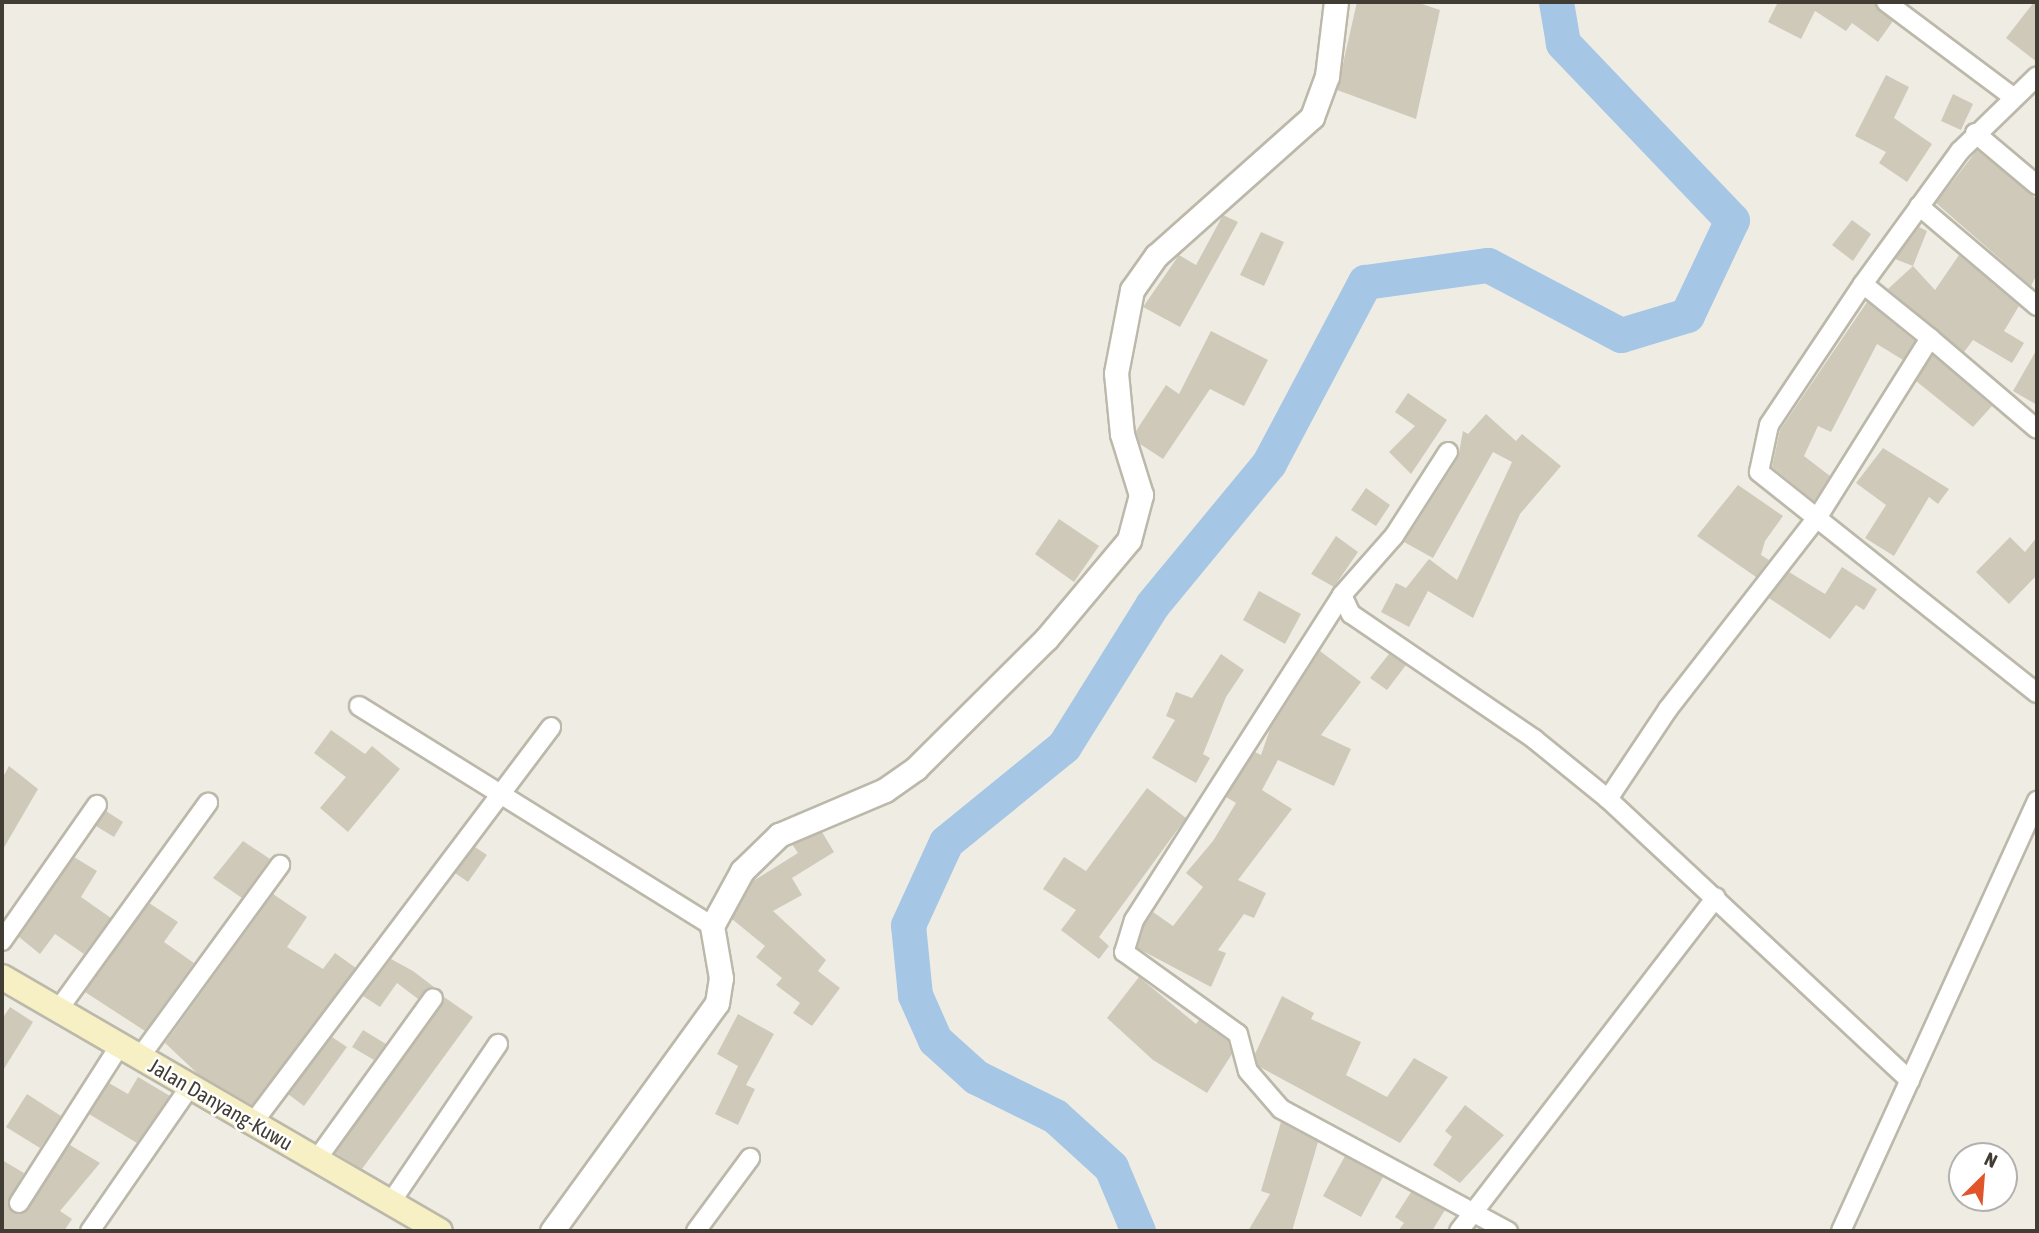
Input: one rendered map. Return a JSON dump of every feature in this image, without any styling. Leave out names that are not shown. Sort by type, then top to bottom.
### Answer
[{"type":"main road","name":"Jalan Danyang-Kuwu","points":[[2,977],[189,1088],[440,1231]]},
{"type":"street","points":[[552,1231],[718,1003],[722,978],[712,926],[727,892],[759,850],[810,818],[885,790],[916,768],[1120,554],[1141,510],[1116,383],[1132,290],[1156,256],[1312,117],[1327,76],[1336,2]]},
{"type":"street","points":[[1886,2],[2013,97]]},
{"type":"street","points":[[2037,76],[1975,133],[1919,206],[1863,284],[1759,449],[1759,472],[1819,515],[2037,693]]},
{"type":"street","points":[[1975,133],[2037,185]]},
{"type":"street","points":[[1919,206],[2037,306]]},
{"type":"street","points":[[1863,284],[2037,429]]},
{"type":"street","points":[[1608,799],[1668,709],[1819,515],[1930,338]]},
{"type":"street","points":[[1448,452],[1394,536],[1342,595],[1134,920],[1124,952],[1238,1034],[1248,1071],[1281,1109],[1508,1231]]},
{"type":"street","points":[[1342,595],[1364,628],[1534,739],[1608,799],[1910,1081]]},
{"type":"street","points":[[359,706],[712,926]]},
{"type":"street","points":[[252,1124],[495,793],[551,727]]},
{"type":"street","points":[[1841,1231],[2037,800]]},
{"type":"street","points":[[58,1010],[208,803]]},
{"type":"street","points":[[2,940],[96,805]]},
{"type":"street","points":[[19,1203],[130,1051],[280,865]]},
{"type":"street","points":[[1459,1231],[1472,1210],[1716,897]]},
{"type":"street","points":[[317,1159],[433,998]]},
{"type":"street","points":[[391,1202],[498,1044]]},
{"type":"street","points":[[90,1231],[189,1088]]},
{"type":"street","points":[[696,1231],[750,1157]]},
{"type":"building","points":[[1357,2],[1416,2],[1440,10],[1416,119],[1337,90]]},
{"type":"building","points":[[1778,2],[1875,2],[1893,21],[1878,42],[1852,23],[1846,31],[1815,11],[1801,39],[1768,22]]},
{"type":"building","points":[[2034,2],[2037,2],[2037,62],[2006,38]]},
{"type":"building","points":[[1886,75],[1909,87],[1894,118],[1932,144],[1907,182],[1879,163],[1886,152],[1855,136]]},
{"type":"building","points":[[1953,94],[1973,104],[1961,130],[1941,121]]},
{"type":"building","points":[[1977,150],[2037,199],[2037,274],[2031,286],[1936,203]]},
{"type":"building","points":[[1223,215],[1238,222],[1180,327],[1143,307],[1179,255],[1196,265]]},
{"type":"building","points":[[1852,220],[1871,234],[1853,261],[1832,245]]},
{"type":"building","points":[[1919,227],[1927,231],[1913,266],[1895,259]]},
{"type":"building","points":[[1261,232],[1284,242],[1264,286],[1240,275]]},
{"type":"building","points":[[1959,255],[2019,306],[2004,331],[2024,343],[2012,363],[1973,340],[1964,352],[1888,289],[1913,266],[1935,290]]},
{"type":"building","points":[[1867,302],[1915,341],[1903,360],[1877,344],[1831,432],[1818,426],[1804,456],[1830,476],[1814,501],[1772,467],[1780,430]]},
{"type":"building","points":[[1211,331],[1268,360],[1244,406],[1210,389],[1163,459],[1140,444],[1136,431],[1166,385],[1179,394]]},
{"type":"building","points":[[2037,349],[2037,405],[2013,391]]},
{"type":"building","points":[[1933,355],[1992,406],[1973,427],[1916,381]]},
{"type":"building","points":[[1408,393],[1447,420],[1411,474],[1389,452],[1415,426],[1395,412]]},
{"type":"building","points":[[1486,414],[1516,441],[1522,434],[1561,466],[1520,514],[1473,618],[1428,591],[1409,627],[1381,612],[1396,583],[1406,588],[1429,559],[1457,580],[1512,462],[1493,452],[1433,558],[1404,542],[1458,458],[1463,431],[1468,434]]},
{"type":"building","points":[[1883,448],[1949,489],[1938,504],[1929,497],[1894,556],[1865,538],[1886,505],[1856,483]]},
{"type":"building","points":[[1738,485],[1783,516],[1765,541],[1761,555],[1769,560],[1756,577],[1697,536]]},
{"type":"building","points":[[1366,488],[1390,505],[1376,526],[1351,510]]},
{"type":"building","points":[[1059,519],[1099,546],[1074,582],[1035,554]]},
{"type":"building","points":[[1336,536],[1358,552],[1334,587],[1311,574]]},
{"type":"building","points":[[2010,537],[2025,552],[2037,537],[2037,575],[2009,604],[1976,572]]},
{"type":"building","points":[[1842,567],[1877,589],[1864,610],[1856,605],[1830,639],[1769,598],[1789,572],[1825,594]]},
{"type":"building","points":[[1259,591],[1301,614],[1285,644],[1243,620]]},
{"type":"building","points":[[1320,651],[1361,682],[1321,735],[1351,749],[1334,786],[1278,760],[1262,790],[1292,809],[1238,880],[1266,893],[1254,918],[1244,914],[1218,950],[1226,953],[1211,987],[1137,948],[1144,925],[1153,912],[1173,926],[1203,887],[1186,873],[1213,841],[1236,803],[1226,797],[1255,752],[1261,755],[1270,729]]},
{"type":"building","points":[[1221,654],[1244,670],[1226,697],[1203,754],[1210,758],[1196,783],[1152,758],[1175,720],[1166,716],[1176,692],[1192,698]]},
{"type":"building","points":[[1389,654],[1406,665],[1387,690],[1370,678]]},
{"type":"building","points":[[331,730],[365,754],[372,746],[400,769],[348,832],[320,808],[346,777],[314,753]]},
{"type":"building","points":[[9,766],[38,789],[2,851],[2,779]]},
{"type":"building","points":[[1147,788],[1186,818],[1099,937],[1109,946],[1099,959],[1061,930],[1076,910],[1043,889],[1064,857],[1086,871]]},
{"type":"building","points":[[106,811],[123,822],[114,837],[96,826]]},
{"type":"building","points":[[822,832],[834,852],[792,878],[802,895],[773,911],[826,960],[818,971],[840,988],[812,1026],[793,1013],[800,1003],[776,985],[782,978],[756,957],[765,946],[732,919],[753,881],[798,853],[792,844]]},
{"type":"building","points":[[243,841],[270,859],[242,898],[213,878]]},
{"type":"building","points":[[475,847],[487,855],[468,882],[455,873]]},
{"type":"building","points":[[74,857],[97,871],[81,897],[111,918],[84,954],[55,934],[40,954],[19,937]]},
{"type":"building","points":[[273,894],[307,917],[287,947],[323,969],[335,953],[356,968],[252,1105],[198,1074],[165,1043]]},
{"type":"building","points":[[149,903],[178,922],[164,942],[194,963],[145,1031],[85,992]]},
{"type":"building","points":[[391,959],[434,987],[418,999],[397,983],[380,1007],[363,996]]},
{"type":"building","points":[[1139,977],[1196,1024],[1199,1020],[1228,1041],[1232,1054],[1207,1093],[1153,1060],[1107,1018]]},
{"type":"building","points":[[1282,996],[1314,1013],[1311,1019],[1361,1042],[1346,1075],[1387,1097],[1414,1058],[1448,1077],[1400,1143],[1258,1066],[1255,1054]]},
{"type":"building","points":[[444,997],[473,1017],[362,1169],[335,1153]]},
{"type":"building","points":[[10,1007],[33,1022],[2,1072],[2,1019]]},
{"type":"building","points":[[738,1014],[774,1034],[746,1085],[755,1089],[738,1125],[715,1114],[738,1066],[717,1054]]},
{"type":"building","points":[[363,1030],[386,1044],[374,1060],[352,1047]]},
{"type":"building","points":[[332,1037],[347,1047],[304,1106],[288,1094]]},
{"type":"building","points":[[138,1077],[170,1096],[137,1143],[89,1114],[109,1083],[128,1094]]},
{"type":"building","points":[[27,1094],[61,1116],[40,1148],[6,1127]]},
{"type":"building","points":[[1465,1105],[1504,1135],[1460,1183],[1433,1165],[1452,1137],[1445,1131]]},
{"type":"building","points":[[1281,1122],[1318,1142],[1292,1231],[1248,1231],[1270,1194],[1261,1191]]},
{"type":"building","points":[[70,1145],[100,1163],[60,1211],[72,1219],[64,1231],[2,1231],[2,1160],[24,1173],[8,1202],[19,1214]]},
{"type":"building","points":[[1345,1156],[1383,1177],[1361,1217],[1323,1196]]},
{"type":"building","points":[[1411,1192],[1445,1210],[1432,1231],[1398,1231],[1404,1223],[1395,1217]]},
{"type":"waterway","points":[[1138,1231],[1111,1167],[1055,1116],[976,1077],[935,1040],[915,995],[908,925],[946,842],[1064,746],[1152,605],[1269,463],[1365,282],[1488,265],[1621,335],[1687,315],[1732,220],[1563,43],[1556,2]]}]
